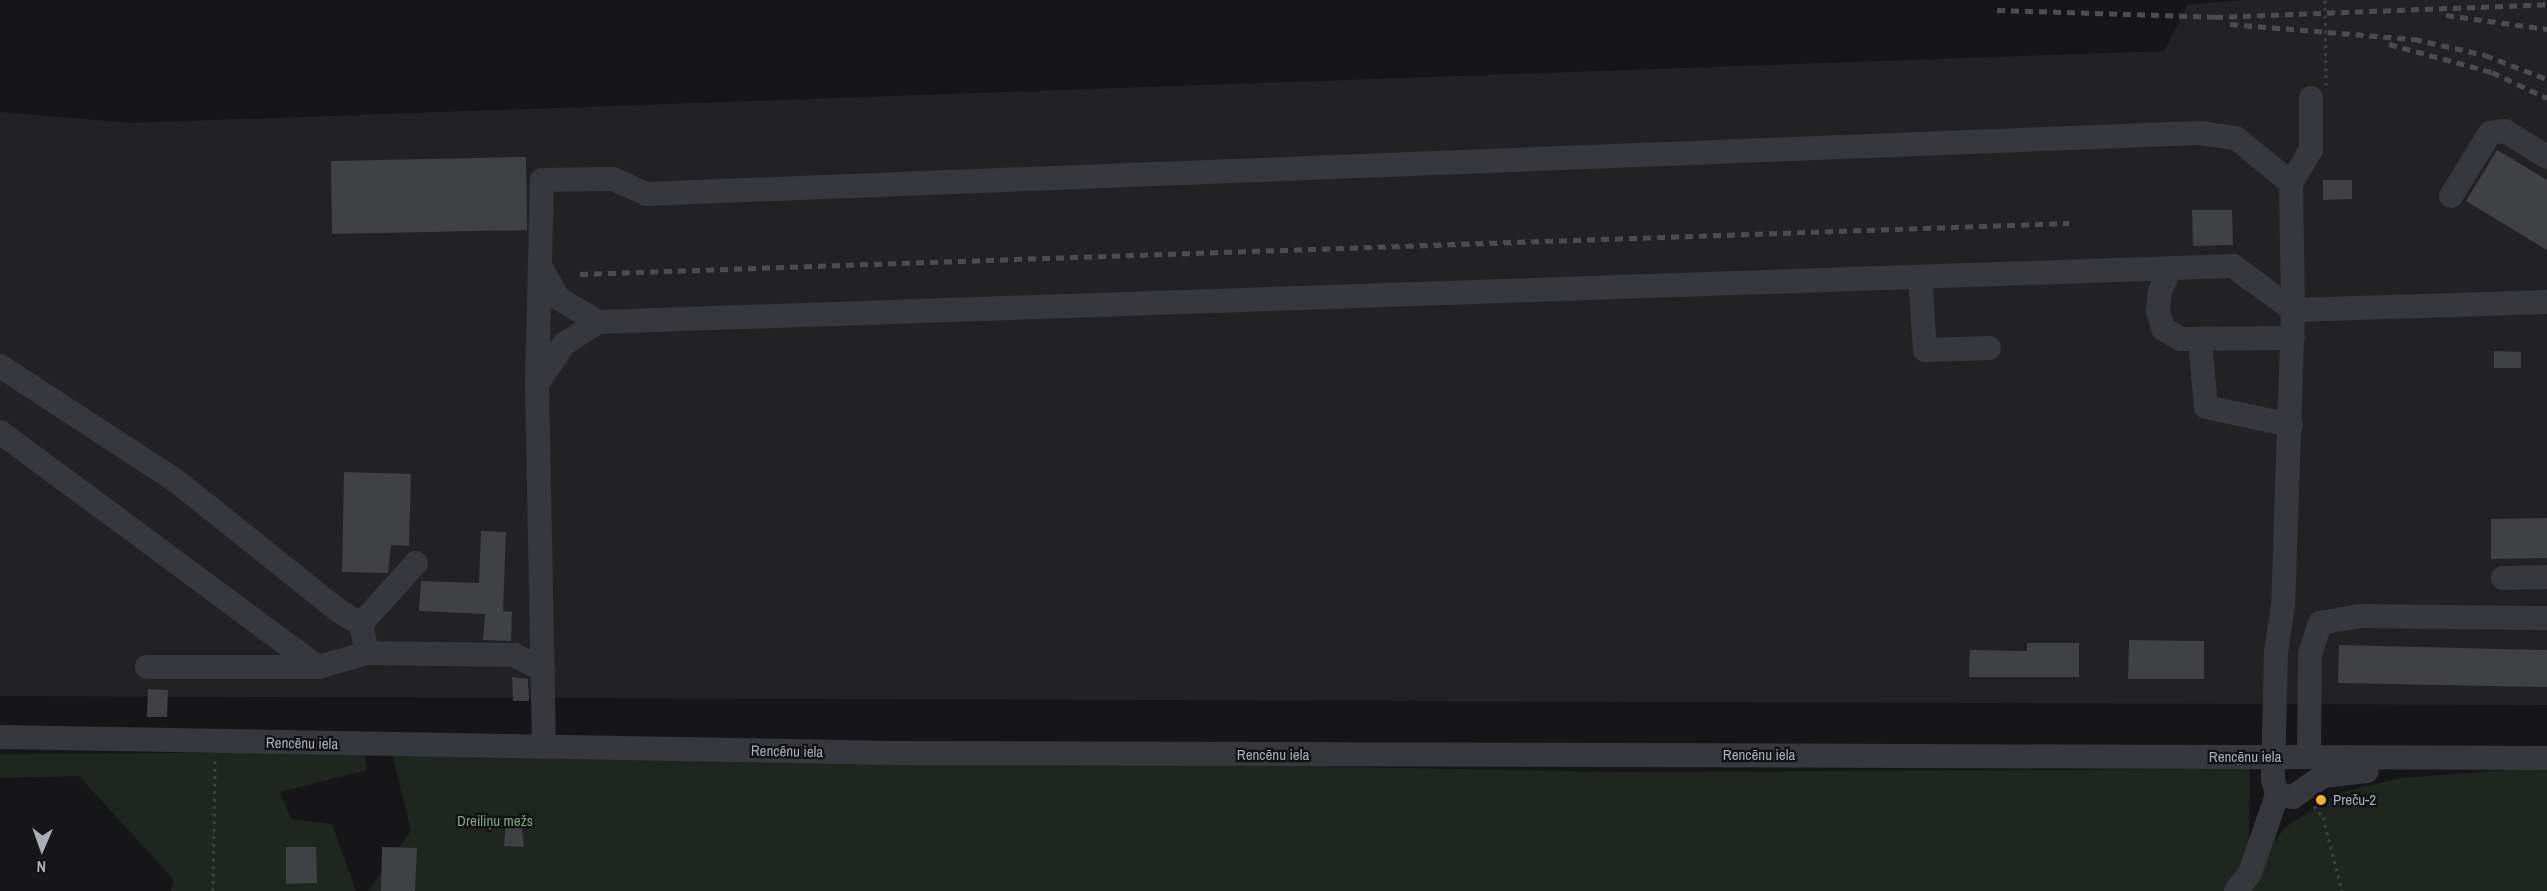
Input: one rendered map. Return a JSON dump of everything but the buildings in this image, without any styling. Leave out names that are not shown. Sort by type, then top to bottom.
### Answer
[{"type":"street","points":[[2236,891],[2250,873],[2277,795],[2273,757],[2291,425],[2293,338],[2291,183],[2311,150],[2311,98]]},
{"type":"street","points":[[2451,196],[2490,133],[2505,132],[2547,157]]},
{"type":"street","points":[[544,747],[537,384],[542,180],[613,179],[646,194],[2200,133],[2236,138],[2291,183]]},
{"type":"street","points":[[540,266],[558,298],[598,322]]},
{"type":"street","points":[[537,384],[564,344],[598,322],[2233,266],[2293,310],[2547,302]]},
{"type":"street","points":[[2170,268],[2160,291],[2158,311],[2163,329],[2181,339],[2293,338]]},
{"type":"street","points":[[1920,277],[1925,350],[1989,348]]},
{"type":"street","points":[[2200,339],[2206,407],[2291,425]]},
{"type":"street","points":[[0,366],[175,480],[339,610],[361,624],[367,653]]},
{"type":"street","points":[[0,432],[318,667]]},
{"type":"street","points":[[361,624],[416,563]]},
{"type":"street","points":[[2503,578],[2547,577]]},
{"type":"street","points":[[2309,757],[2310,654],[2320,623],[2359,616],[2547,618]]},
{"type":"street","points":[[147,667],[318,667],[367,653],[514,655],[543,670]]},
{"type":"street","name":"Rencēnu iela","points":[[0,737],[544,747],[1242,755],[2547,758]]},
{"type":"street","points":[[2277,795],[2293,797],[2323,776],[2370,770],[2400,758]]},
{"type":"path","points":[[2311,98],[2326,89],[2325,0]]},
{"type":"path","points":[[213,891],[215,742]]},
{"type":"path","points":[[2301,790],[2323,817],[2343,891]]},
{"type":"shaded area","points":[[2243,0],[2547,0],[2547,705],[0,696],[0,112],[131,123],[2164,51],[2187,5]]},
{"type":"green space","name":"Dreiliņu mežs","points":[[391,749],[1623,772],[2250,769],[2249,835],[2274,841],[2286,827],[2338,793],[2401,778],[2547,767],[2547,891],[368,891],[411,831]]},
{"type":"green space","points":[[364,752],[367,770],[280,792],[291,819],[332,824],[356,891],[171,891],[173,879],[79,776],[0,778],[0,754]]},
{"type":"railway","points":[[1997,10],[2215,17],[2547,4]]},
{"type":"railway","points":[[2446,15],[2547,29]]},
{"type":"railway","points":[[2230,24],[2414,39],[2485,55],[2547,79]]},
{"type":"railway","points":[[2389,44],[2492,72],[2547,98]]},
{"type":"railway","points":[[580,274],[2069,223]]},
{"type":"place","name":"Preču-2","points":[[2321,800]]}]
